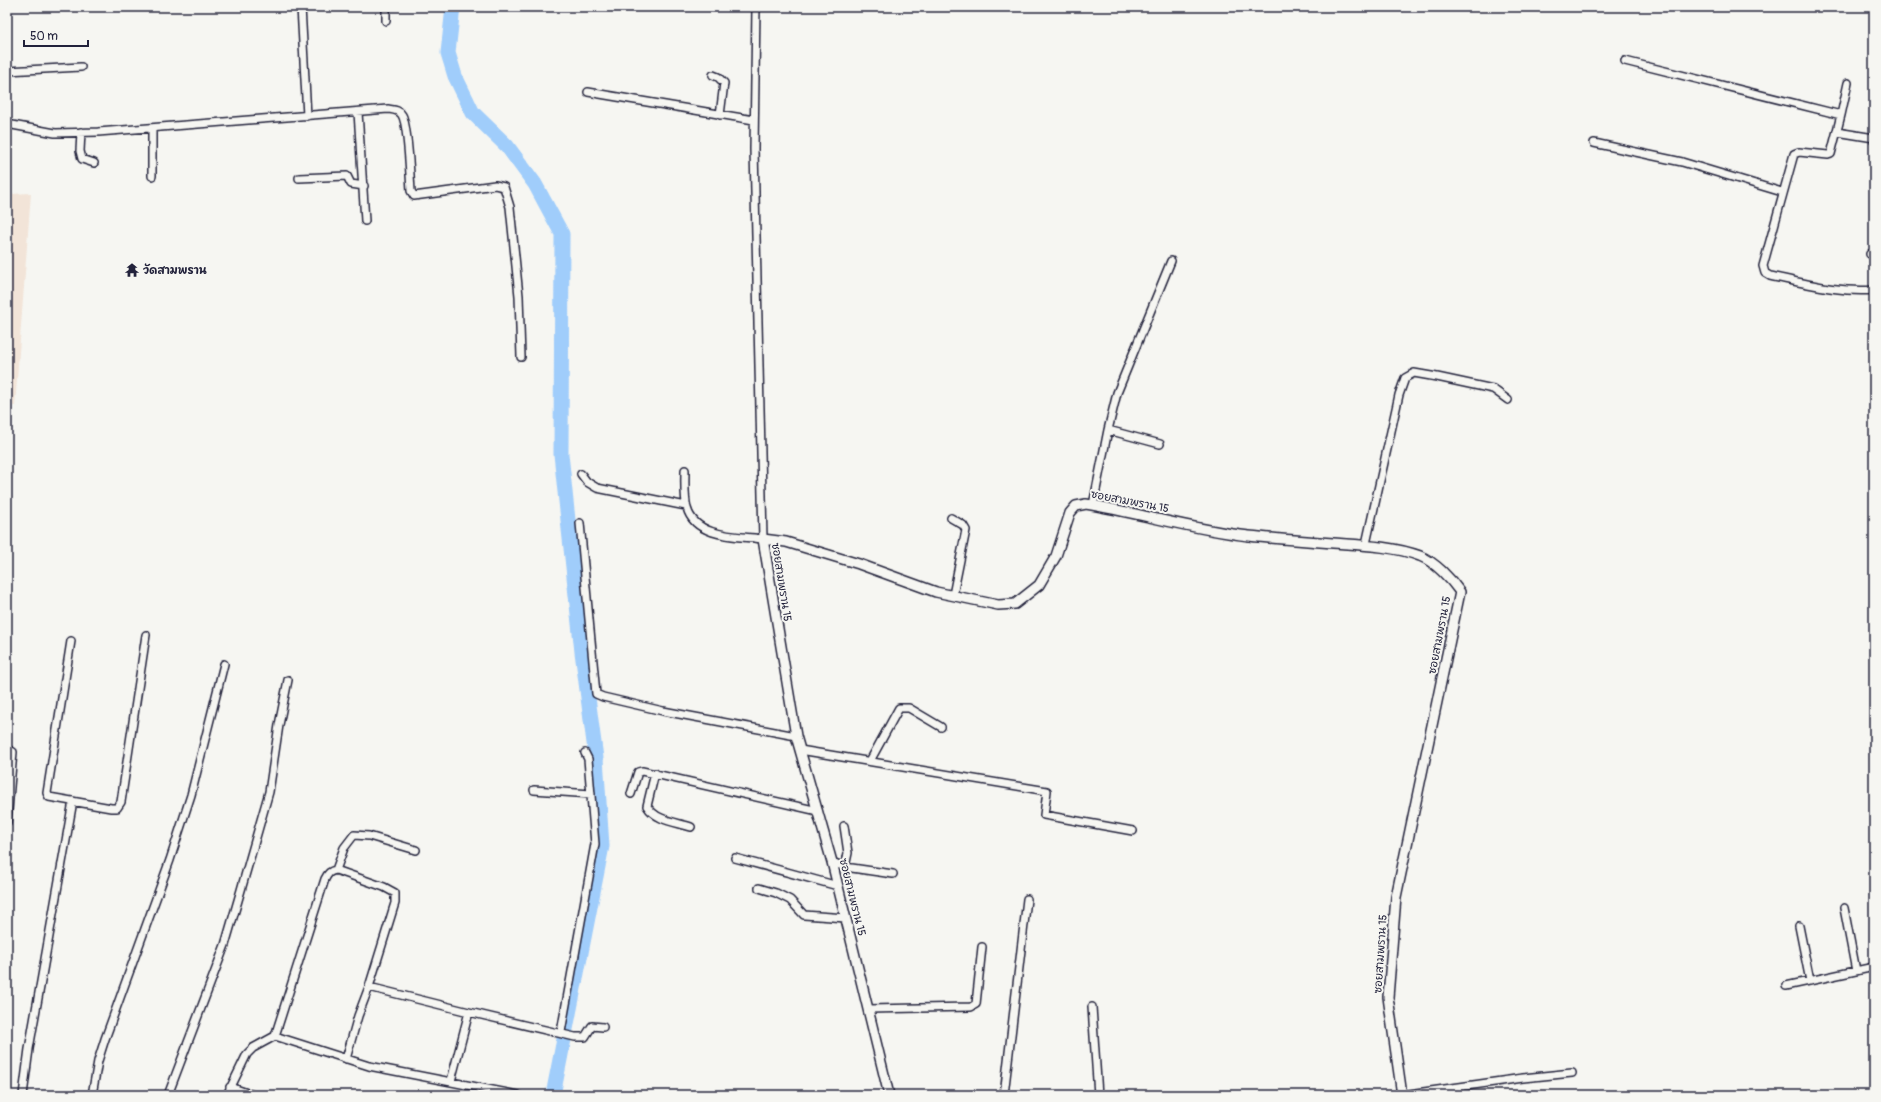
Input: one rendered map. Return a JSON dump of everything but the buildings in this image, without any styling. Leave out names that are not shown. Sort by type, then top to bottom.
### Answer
[{"type":"street","points":[[301,7],[307,116]]},
{"type":"street","points":[[386,7],[386,21]]},
{"type":"street","points":[[685,470],[686,506],[689,514],[704,529],[730,536],[763,539],[754,120],[756,7]]},
{"type":"street","points":[[1625,61],[1841,115]]},
{"type":"street","points":[[7,71],[81,67]]},
{"type":"street","points":[[714,75],[724,83],[720,115]]},
{"type":"street","points":[[1848,83],[1838,132],[1830,155],[1799,152],[1794,154],[1782,192],[1763,266],[1765,272],[1770,276],[1838,290],[1874,290]]},
{"type":"street","points":[[588,92],[754,120]]},
{"type":"street","points":[[7,124],[55,132],[81,132],[152,128],[388,109],[396,110],[402,115],[405,126],[411,191],[414,196],[495,185],[504,187],[510,207],[519,296],[521,357]]},
{"type":"street","points":[[358,112],[364,186],[365,221]]},
{"type":"street","points":[[152,128],[152,176]]},
{"type":"street","points":[[81,132],[80,151],[82,159],[94,163]]},
{"type":"street","points":[[1838,132],[1874,138]]},
{"type":"street","points":[[1594,143],[1682,162],[1782,192]]},
{"type":"street","points":[[298,178],[347,176],[351,184],[364,186]]},
{"type":"street","points":[[1093,505],[1108,430],[1123,376],[1171,261]]},
{"type":"street","points":[[1366,544],[1399,395],[1405,378],[1414,373],[1493,389],[1508,400]]},
{"type":"street","points":[[1108,430],[1160,444]]},
{"type":"street","points":[[581,474],[587,482],[597,488],[686,506]]},
{"type":"street","name":"ซอยสามพราน 15","points":[[889,1095],[832,862],[796,736],[763,539],[786,542],[859,564],[936,592],[998,605],[1015,604],[1039,585],[1056,556],[1070,513],[1076,506],[1086,504],[1248,536],[1366,544],[1420,556],[1454,582],[1460,592],[1396,897],[1388,997],[1402,1095]]},
{"type":"street","points":[[952,518],[963,525],[966,530],[953,595]]},
{"type":"street","points":[[580,523],[594,684],[598,695],[663,711],[796,736]]},
{"type":"street","points":[[71,641],[46,789],[49,797],[117,808],[121,802],[146,635]]},
{"type":"street","points":[[92,1095],[98,1061],[105,1038],[170,860],[188,802],[224,664]]},
{"type":"street","points":[[168,1095],[225,945],[241,890],[269,792],[279,725],[288,680]]},
{"type":"street","points":[[870,761],[899,708],[908,708],[941,727]]},
{"type":"street","points":[[7,749],[13,752],[7,822]]},
{"type":"street","points":[[800,750],[1047,791],[1044,815],[1133,831]]},
{"type":"street","points":[[562,1033],[595,844],[588,759],[585,753]]},
{"type":"street","points":[[631,794],[638,772],[642,771],[818,811]]},
{"type":"street","points":[[655,773],[648,806],[650,812],[660,818],[692,826]]},
{"type":"street","points":[[534,790],[591,794]]},
{"type":"street","points":[[22,1095],[73,801]]},
{"type":"street","points":[[844,826],[848,853],[845,867]]},
{"type":"street","points":[[336,870],[344,848],[354,835],[369,836],[416,850]]},
{"type":"street","points":[[735,858],[838,886]]},
{"type":"street","points":[[832,862],[845,867],[893,874]]},
{"type":"street","points":[[227,1095],[247,1054],[253,1048],[275,1036],[325,879],[327,874],[336,870],[384,887],[395,893],[395,903],[369,987],[358,1016],[346,1059]]},
{"type":"street","points":[[759,888],[776,893],[790,900],[804,915],[846,918]]},
{"type":"street","points":[[1004,1095],[1027,899]]},
{"type":"street","points":[[1844,908],[1856,971]]},
{"type":"street","points":[[1799,926],[1810,981]]},
{"type":"street","points":[[869,1010],[971,1007],[976,1004],[982,947]]},
{"type":"street","points":[[1786,986],[1874,967]]},
{"type":"street","points":[[369,987],[575,1036],[585,1037],[592,1026],[603,1027]]},
{"type":"street","points":[[1092,1007],[1098,1095]]},
{"type":"street","points":[[451,1082],[469,1012]]},
{"type":"street","points":[[275,1036],[369,1066],[518,1095]]},
{"type":"street","points":[[1402,1095],[1523,1078],[1572,1073]]},
{"type":"street","points":[[230,1087],[253,1095]]},
{"type":"shaded area","points":[[10,164],[11,194],[31,193],[15,406],[7,405],[7,165]]},
{"type":"waterway","points":[[453,7],[448,53],[455,76],[473,113],[507,146],[535,184],[562,234],[561,454],[582,652],[596,758],[602,846],[553,1095]]},
{"type":"place","name":"วัดสามพราน","points":[[132,270]]}]
